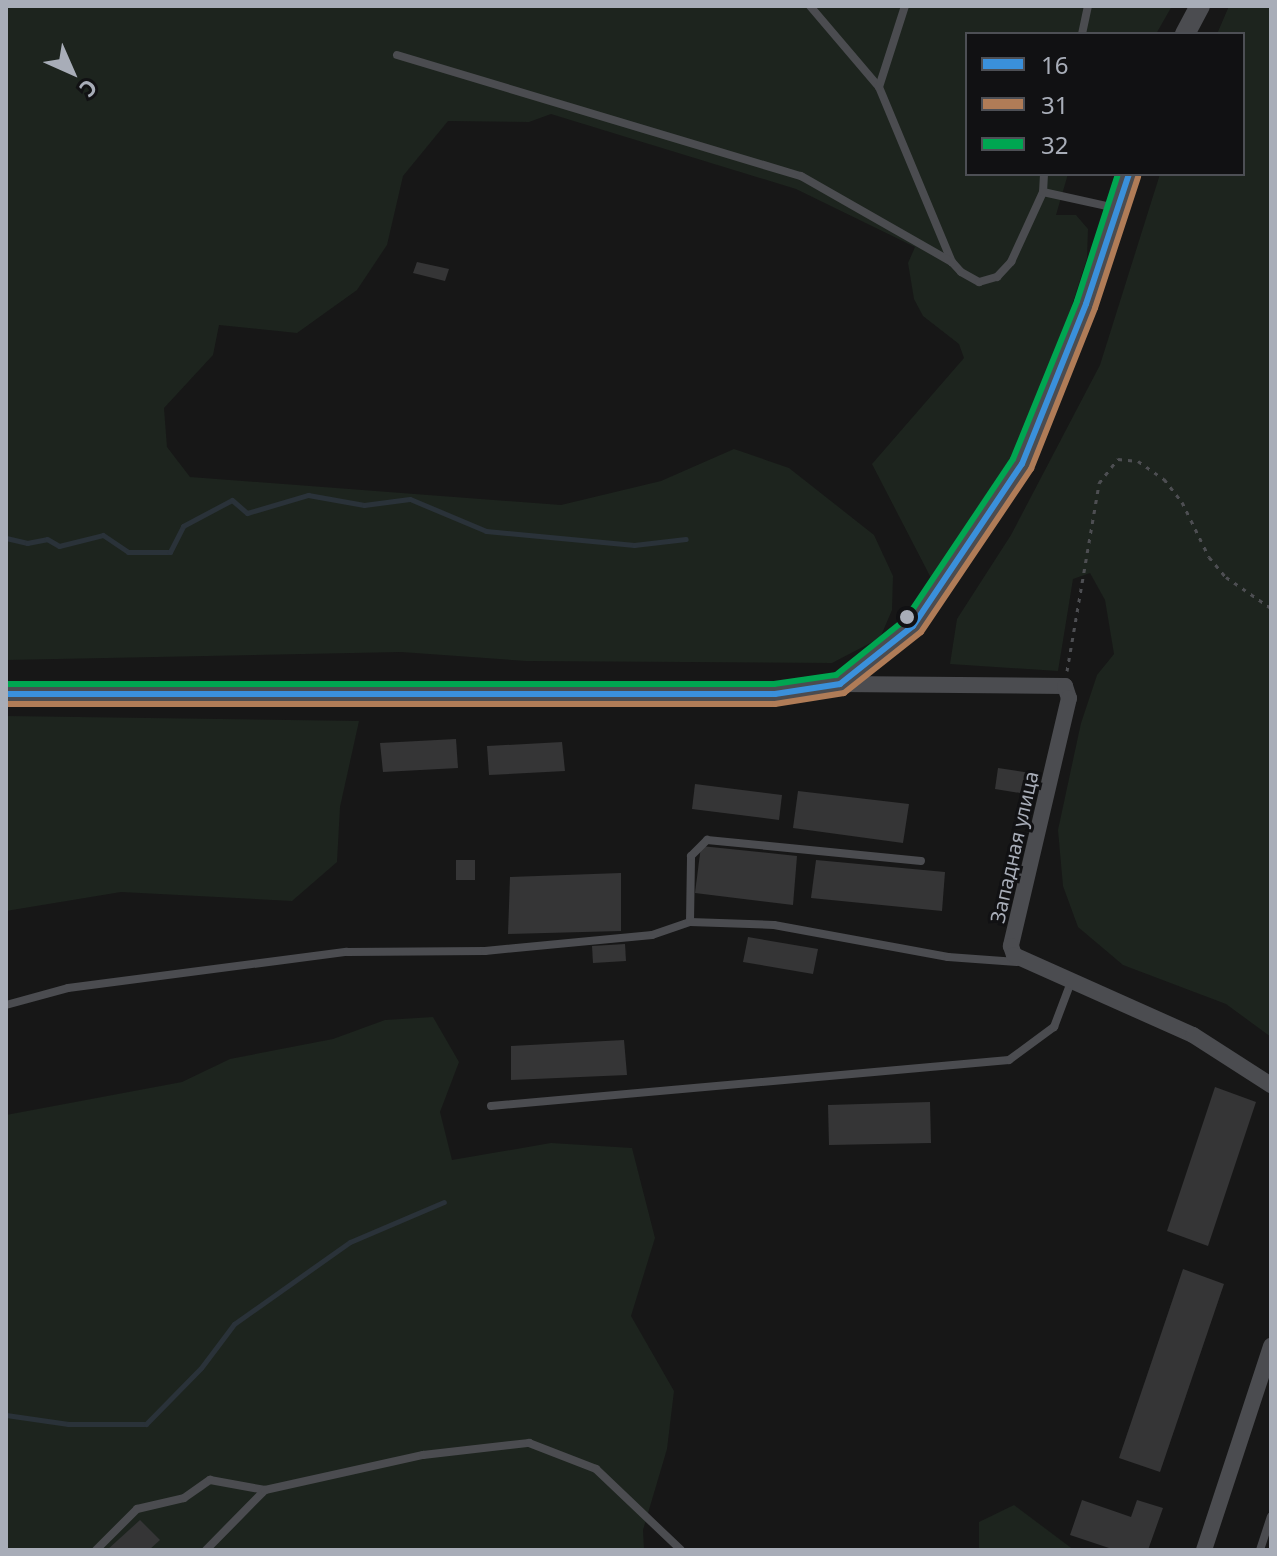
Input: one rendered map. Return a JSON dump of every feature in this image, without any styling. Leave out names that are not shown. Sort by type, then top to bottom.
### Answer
[{"type":"street","points":[[1186,32],[1200,6]]},
{"type":"street","points":[[840,684],[913,626],[1022,464],[1086,304],[1128,176]]},
{"type":"street","points":[[6,694],[775,694],[840,684],[1065,686]]},
{"type":"street","name":"Западная улица","points":[[1022,962],[1011,946],[1069,698],[1065,686]]},
{"type":"street","points":[[1022,962],[1193,1035],[1271,1085]]},
{"type":"street","points":[[1204,1550],[1271,1346]]},
{"type":"lane","points":[[810,6],[879,87],[952,262]]},
{"type":"lane","points":[[879,87],[905,6]]},
{"type":"lane","points":[[1082,32],[1088,6]]},
{"type":"lane","points":[[397,55],[801,176],[952,262],[979,282],[997,277],[1011,262],[1043,192],[1044,176]]},
{"type":"lane","points":[[1043,192],[1117,208]]},
{"type":"lane","points":[[690,922],[691,856],[707,840],[921,861]]},
{"type":"lane","points":[[6,1005],[68,988],[347,952],[485,951],[652,935],[690,922],[774,925],[948,957],[1022,962]]},
{"type":"lane","points":[[491,1106],[1009,1060],[1054,1027],[1071,982]]},
{"type":"lane","points":[[96,1550],[137,1509],[184,1498],[210,1480],[265,1490],[423,1455],[529,1443],[596,1469],[681,1550]]},
{"type":"lane","points":[[206,1550],[265,1490]]},
{"type":"lane","points":[[1260,1550],[1271,1517]]},
{"type":"path","points":[[1065,686],[1099,483],[1118,459],[1138,461],[1164,479],[1182,502],[1209,557],[1226,577],[1271,608]]},
{"type":"shaded area","points":[[6,6],[1172,6],[1157,32],[965,32],[965,176],[1067,176],[1056,215],[1076,215],[1088,229],[1087,258],[1056,355],[1007,466],[931,578],[872,464],[964,358],[959,344],[923,316],[914,299],[908,263],[915,247],[796,189],[551,114],[529,122],[448,121],[403,176],[387,245],[357,290],[297,333],[219,325],[213,355],[164,408],[167,447],[190,477],[561,505],[661,481],[734,449],[789,468],[874,535],[893,576],[892,610],[880,638],[832,663],[526,661],[401,652],[6,660]]},
{"type":"shaded area","points":[[1229,6],[1271,6],[1271,1037],[1226,1004],[1123,965],[1078,927],[1063,886],[1058,830],[1081,723],[1097,675],[1114,654],[1105,600],[1090,573],[1073,579],[1058,671],[950,664],[957,619],[1011,535],[1100,365],[1159,176],[1245,176],[1245,32],[1218,32]]},
{"type":"shaded area","points":[[6,716],[359,721],[340,807],[337,862],[292,901],[121,892],[6,911]]},
{"type":"shaded area","points":[[433,1017],[459,1062],[440,1112],[452,1160],[551,1143],[632,1148],[655,1238],[631,1316],[674,1391],[667,1449],[643,1530],[644,1550],[6,1550],[6,1115],[182,1082],[230,1059],[333,1039],[385,1020]]},
{"type":"shaded area","points":[[1014,1505],[1074,1550],[979,1550],[979,1522]]},
{"type":"building","points":[[417,262],[449,269],[445,281],[413,273]]},
{"type":"building","points":[[456,739],[458,768],[383,772],[380,743]]},
{"type":"building","points":[[562,742],[565,771],[489,775],[487,746]]},
{"type":"building","points":[[998,768],[1037,774],[1033,795],[995,789]]},
{"type":"building","points":[[695,784],[782,795],[779,820],[692,809]]},
{"type":"building","points":[[798,791],[909,804],[903,843],[793,828]]},
{"type":"building","points":[[701,846],[797,856],[793,905],[695,893]]},
{"type":"building","points":[[456,860],[475,860],[475,880],[456,880]]},
{"type":"building","points":[[816,860],[945,872],[942,911],[811,898]]},
{"type":"building","points":[[621,873],[621,931],[508,934],[510,877]]},
{"type":"building","points":[[748,937],[818,949],[813,974],[743,962]]},
{"type":"building","points":[[625,944],[626,961],[593,963],[592,946]]},
{"type":"building","points":[[624,1040],[627,1075],[511,1080],[511,1046]]},
{"type":"building","points":[[1215,1087],[1256,1102],[1208,1246],[1167,1231]]},
{"type":"building","points":[[930,1102],[931,1143],[829,1145],[828,1105]]},
{"type":"building","points":[[1183,1269],[1224,1284],[1160,1472],[1119,1458]]},
{"type":"building","points":[[1082,1500],[1131,1517],[1137,1500],[1163,1508],[1148,1550],[1115,1550],[1070,1535]]},
{"type":"building","points":[[140,1520],[160,1540],[149,1550],[107,1550]]},
{"type":"waterway","points":[[6,538],[27,543],[47,539],[59,546],[103,535],[128,552],[170,552],[183,526],[232,500],[247,513],[308,495],[364,505],[410,499],[486,531],[634,545],[686,539]]},
{"type":"waterway","points":[[6,1415],[68,1424],[146,1424],[201,1368],[234,1324],[350,1242],[444,1202]]},
{"type":"transit line","name":"32","points":[[6,684],[774,684],[836,675],[906,619],[1013,459],[1077,301],[1117,176]]},
{"type":"transit line","name":"16","points":[[6,694],[775,694],[840,684],[913,626],[1022,464],[1086,304],[1128,176]]},
{"type":"transit line","name":"31","points":[[6,704],[775,704],[844,693],[921,632],[1031,469],[1095,308],[1138,177]]}]
